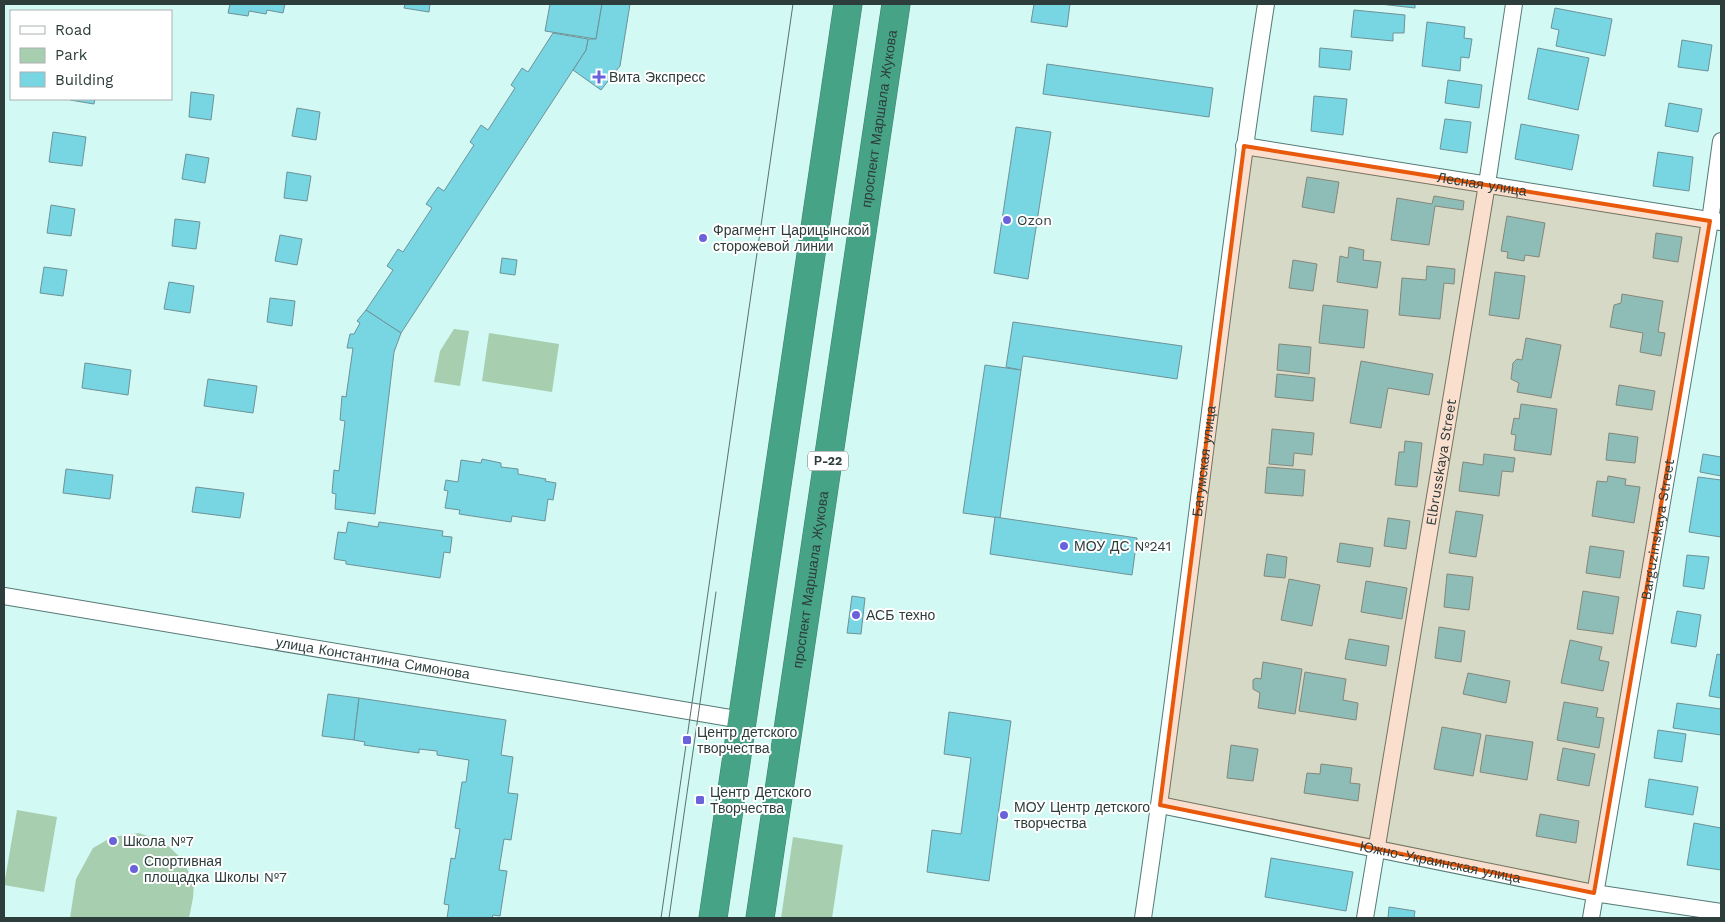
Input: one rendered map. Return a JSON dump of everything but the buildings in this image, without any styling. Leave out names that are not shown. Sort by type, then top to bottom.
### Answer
[{"type":"highway","points":[[713,918],[848,4]]},
{"type":"highway","name":"проспект Маршала Жукова","points":[[760,918],[896,4]]},
{"type":"street","name":"Батумская улица","points":[[1143,918],[1160,805],[1244,146],[1266,4]]},
{"type":"street","name":"Elbrusskaya Street","points":[[1365,918],[1487,184],[1514,4]]},
{"type":"street","name":"Barguzinskaya Street","points":[[1590,918],[1716,222],[1721,140]]},
{"type":"street","name":"Лесная улица","points":[[1244,146],[1716,222]]},
{"type":"street","name":"улица Константина Симонова","points":[[4,596],[742,720]]},
{"type":"street","name":"Южно-Украинская улица","points":[[1160,805],[1594,893],[1721,912]]},
{"type":"highlighted area","points":[[1244,146],[1710,221],[1594,893],[1160,805]]},
{"type":"green space","points":[[454,329],[469,331],[460,386],[434,382],[440,351]]},
{"type":"green space","points":[[489,333],[559,344],[552,392],[482,381]]},
{"type":"green space","points":[[17,810],[57,817],[44,892],[4,885]]},
{"type":"green space","name":"Спортивная площадка Школы №7","points":[[139,833],[164,842],[182,859],[194,882],[189,918],[70,918],[76,879],[93,848],[112,837]]},
{"type":"green space","points":[[793,837],[843,845],[832,918],[781,918]]},
{"type":"tram line","points":[[661,918],[793,4]]},
{"type":"tram line","points":[[669,918],[716,592]]},
{"type":"place","name":"Вита Экспресс","points":[[599,77]]},
{"type":"place","name":"Ozon","points":[[1007,220]]},
{"type":"place","name":"Фрагмент Царицынской сторожевой линии","points":[[703,238]]},
{"type":"place","name":"МОУ ДС №241","points":[[1064,546]]},
{"type":"place","name":"АСБ техно","points":[[856,615]]},
{"type":"place","name":"Центр детского творчества","points":[[687,740]]},
{"type":"place","name":"Центр Детского Творчества","points":[[700,800]]},
{"type":"place","name":"МОУ Центр детского творчества","points":[[1004,815]]},
{"type":"place","name":"Школа №7","points":[[113,841]]},
{"type":"place","name":"Спортивная площадка Школы №7","points":[[134,869]]}]
